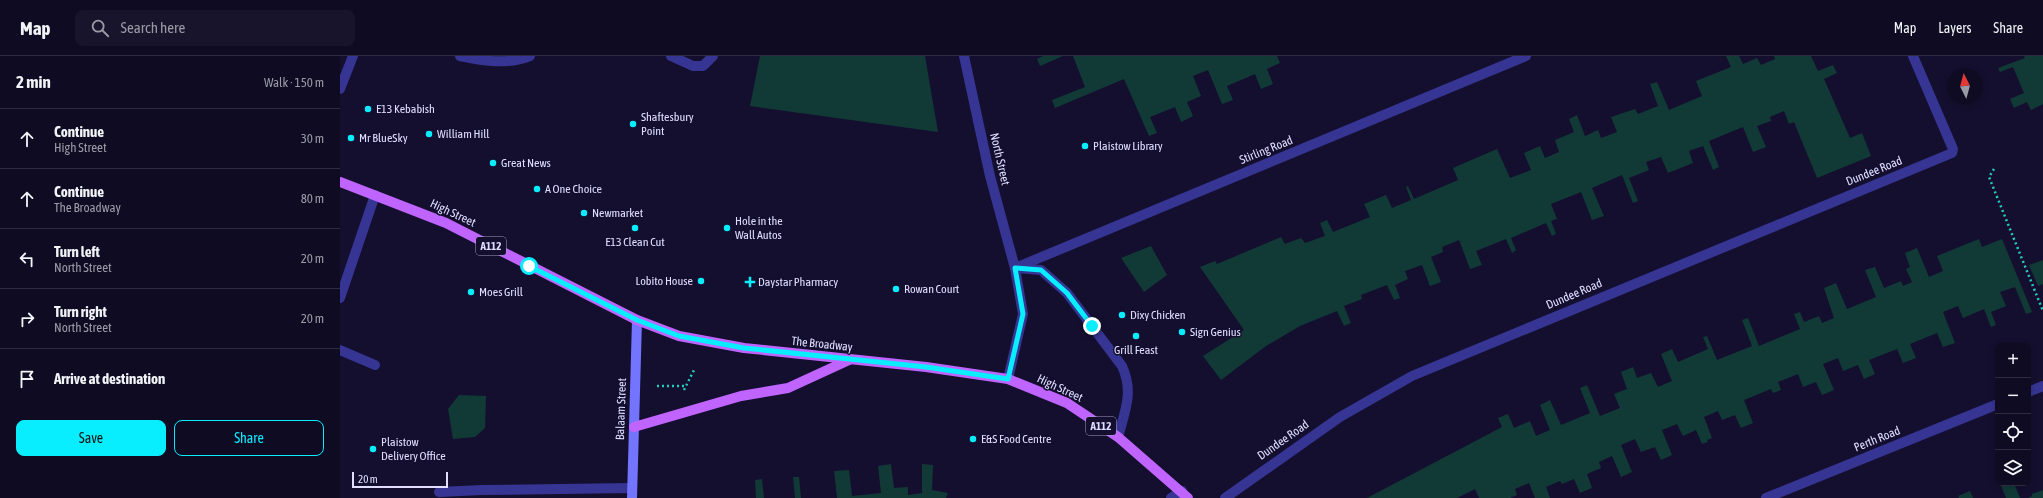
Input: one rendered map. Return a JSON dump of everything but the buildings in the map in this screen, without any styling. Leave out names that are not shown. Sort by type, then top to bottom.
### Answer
[{"type":"main road","name":"High Street","points":[[340,182],[446,223],[637,320]]},
{"type":"main road","name":"The Broadway","points":[[637,320],[679,336],[718,344],[849,360],[926,367],[1008,379]]},
{"type":"main road","name":"Balaam Street","points":[[632,493],[637,320]]},
{"type":"main road","points":[[634,427],[741,396],[788,388],[849,360]]},
{"type":"main road","name":"High Street","points":[[1008,379],[1067,403],[1118,437],[1185,495]]},
{"type":"street","points":[[340,89],[353,56]]},
{"type":"street","points":[[460,56],[487,62],[520,60],[530,56]]},
{"type":"street","points":[[671,56],[693,66],[703,66],[714,56]]},
{"type":"street","name":"North Street","points":[[964,56],[990,176],[1015,268],[1023,314],[1008,379]]},
{"type":"street","name":"Stirling Road","points":[[1015,268],[1526,56]]},
{"type":"street","name":"Dundee Road","points":[[1225,498],[1340,417],[1412,376],[1953,151],[1913,56]]},
{"type":"street","points":[[340,298],[375,195]]},
{"type":"street","points":[[1015,268],[1041,270],[1067,293],[1122,366],[1127,379],[1128,397],[1118,437]]},
{"type":"street","points":[[340,350],[375,365]]},
{"type":"street","points":[[2031,391],[2043,386]]},
{"type":"street","name":"Perth Road","points":[[1766,498],[1995,405]]},
{"type":"street","points":[[439,492],[482,490],[632,493]]},
{"type":"street","points":[[1171,498],[1185,495]]},
{"type":"path","points":[[1994,169],[1989,177],[2043,311]]},
{"type":"path","points":[[684,393],[685,386],[694,370]]},
{"type":"path","points":[[654,386],[685,386]]},
{"type":"green space","points":[[760,56],[925,56],[938,132],[750,106]]},
{"type":"green space","points":[[1043,56],[1063,56],[1040,66],[1037,59]]},
{"type":"green space","points":[[1073,56],[1277,56],[1280,63],[1267,69],[1273,84],[1261,89],[1255,74],[1227,86],[1233,100],[1222,104],[1208,70],[1193,76],[1201,96],[1187,102],[1193,116],[1181,122],[1175,107],[1150,117],[1157,133],[1149,136],[1124,79],[1055,108],[1052,100],[1085,87]]},
{"type":"green space","points":[[1726,56],[1739,56],[1743,64],[1757,58],[1761,65],[1775,59],[1774,56],[1811,56],[1818,71],[1833,65],[1837,73],[1824,79],[1850,138],[1862,133],[1871,156],[1817,178],[1794,122],[1789,124],[1784,111],[1770,117],[1771,121],[1757,126],[1766,147],[1753,152],[1743,127],[1709,141],[1719,167],[1713,170],[1703,146],[1689,151],[1693,163],[1668,173],[1661,157],[1646,162],[1649,170],[1629,178],[1638,201],[1633,203],[1622,175],[1592,188],[1604,216],[1592,220],[1581,192],[1551,204],[1557,219],[1551,221],[1556,234],[1552,236],[1546,223],[1511,238],[1516,250],[1512,253],[1506,239],[1476,251],[1482,265],[1470,269],[1459,240],[1442,247],[1443,252],[1431,257],[1441,282],[1430,286],[1422,265],[1405,271],[1408,279],[1395,285],[1400,298],[1394,300],[1387,285],[1361,295],[1362,299],[1344,306],[1351,323],[1344,326],[1337,311],[1300,326],[1266,346],[1221,380],[1203,356],[1244,330],[1200,267],[1215,261],[1217,264],[1281,237],[1285,244],[1301,238],[1305,243],[1325,236],[1320,223],[1327,220],[1333,232],[1370,217],[1364,204],[1386,195],[1392,208],[1411,200],[1406,187],[1408,186],[1414,199],[1458,180],[1453,168],[1497,149],[1510,178],[1531,170],[1524,153],[1540,146],[1545,158],[1559,152],[1555,140],[1574,132],[1569,119],[1577,115],[1585,136],[1598,130],[1601,138],[1617,132],[1611,117],[1635,109],[1638,114],[1658,106],[1650,84],[1657,82],[1669,110],[1702,96],[1696,81],[1731,67]]},
{"type":"green space","points":[[2024,56],[2043,56],[2043,104],[2031,110],[2027,102],[2014,108],[2010,99],[2024,93],[2013,67],[2000,72],[1998,68],[2025,58]]},
{"type":"green space","points":[[1979,239],[1982,247],[2002,239],[2032,312],[2026,314],[2015,287],[2000,292],[2006,306],[1991,312],[1996,325],[1991,327],[1984,309],[1963,318],[1958,306],[1943,312],[1955,343],[1943,347],[1937,333],[1910,344],[1916,358],[1903,363],[1897,349],[1869,360],[1875,374],[1864,379],[1858,365],[1843,371],[1838,358],[1823,364],[1834,390],[1822,395],[1816,382],[1803,387],[1798,374],[1778,382],[1781,390],[1773,393],[1771,389],[1744,400],[1753,423],[1741,428],[1735,415],[1722,420],[1718,411],[1704,417],[1712,438],[1707,440],[1708,442],[1702,444],[1696,430],[1683,436],[1677,424],[1662,430],[1672,455],[1661,460],[1655,447],[1641,452],[1635,439],[1621,445],[1632,472],[1621,477],[1612,456],[1599,462],[1601,468],[1587,474],[1592,488],[1580,493],[1574,479],[1562,484],[1560,481],[1546,487],[1550,498],[1535,498],[1529,483],[1515,489],[1517,495],[1510,498],[1479,498],[1475,489],[1457,498],[1367,498],[1502,427],[1498,418],[1508,414],[1514,428],[1530,421],[1536,436],[1550,430],[1540,405],[1550,400],[1561,425],[1590,413],[1580,388],[1587,385],[1600,416],[1620,408],[1614,394],[1627,389],[1621,372],[1633,367],[1637,378],[1651,373],[1658,387],[1672,381],[1661,354],[1672,349],[1678,362],[1708,349],[1703,337],[1707,336],[1717,360],[1752,346],[1742,320],[1748,318],[1759,346],[1800,329],[1794,314],[1800,312],[1804,322],[1819,316],[1822,323],[1834,318],[1824,288],[1836,283],[1847,309],[1876,297],[1865,270],[1875,267],[1884,288],[1901,281],[1903,286],[1912,282],[1906,269],[1910,267],[1905,253],[1917,248],[1929,277],[1943,271],[1937,256]]},
{"type":"green space","points":[[1151,246],[1167,275],[1144,292],[1121,258]]},
{"type":"green space","points":[[2043,260],[2043,284],[2038,286],[2029,265]]},
{"type":"green space","points":[[459,395],[486,396],[485,428],[475,437],[453,439],[448,409]]},
{"type":"green space","points":[[891,464],[894,488],[908,487],[908,495],[922,493],[922,464],[933,465],[932,490],[948,493],[946,498],[837,498],[834,471],[849,470],[852,496],[881,493],[878,466]]},
{"type":"green space","points":[[793,477],[799,477],[801,498],[795,498]]},
{"type":"green space","points":[[762,479],[764,498],[756,498],[755,480]]},
{"type":"green space","points":[[2001,486],[2015,486],[2020,498],[2006,498]]},
{"type":"green space","points":[[2043,490],[2043,498],[2028,498],[2032,496],[2032,494]]},
{"type":"green space","points":[[1970,491],[1973,498],[1959,498],[1958,496]]},
{"type":"place","name":"E13 Kebabish","points":[[368,109]]},
{"type":"place","name":"Shaftesbury Point","points":[[633,124]]},
{"type":"place","name":"William Hill","points":[[429,134]]},
{"type":"place","name":"Mr BlueSky","points":[[351,138]]},
{"type":"place","name":"Plaistow Library","points":[[1085,146]]},
{"type":"place","name":"Great News","points":[[493,163]]},
{"type":"place","name":"A One Choice","points":[[537,189]]},
{"type":"place","name":"Newmarket","points":[[584,213]]},
{"type":"place","name":"E13 Clean Cut","points":[[635,228]]},
{"type":"place","name":"Hole in the Wall Autos","points":[[727,228]]},
{"type":"place","name":"Lobito House","points":[[701,281]]},
{"type":"place","name":"Daystar Pharmacy","points":[[750,282]]},
{"type":"place","name":"Rowan Court","points":[[896,289]]},
{"type":"place","name":"Moes Grill","points":[[471,292]]},
{"type":"place","name":"Dixy Chicken","points":[[1122,315]]},
{"type":"place","name":"Sign Genius","points":[[1182,332]]},
{"type":"place","name":"Grill Feast","points":[[1136,336]]},
{"type":"place","name":"E&S Food Centre","points":[[973,439]]},
{"type":"place","name":"Plaistow Delivery Office","points":[[373,449]]},
{"type":"route","points":[[529,266],[637,320],[679,336],[744,348],[926,367],[1008,379],[1023,314],[1015,268],[1041,270],[1067,293],[1092,326]]}]
